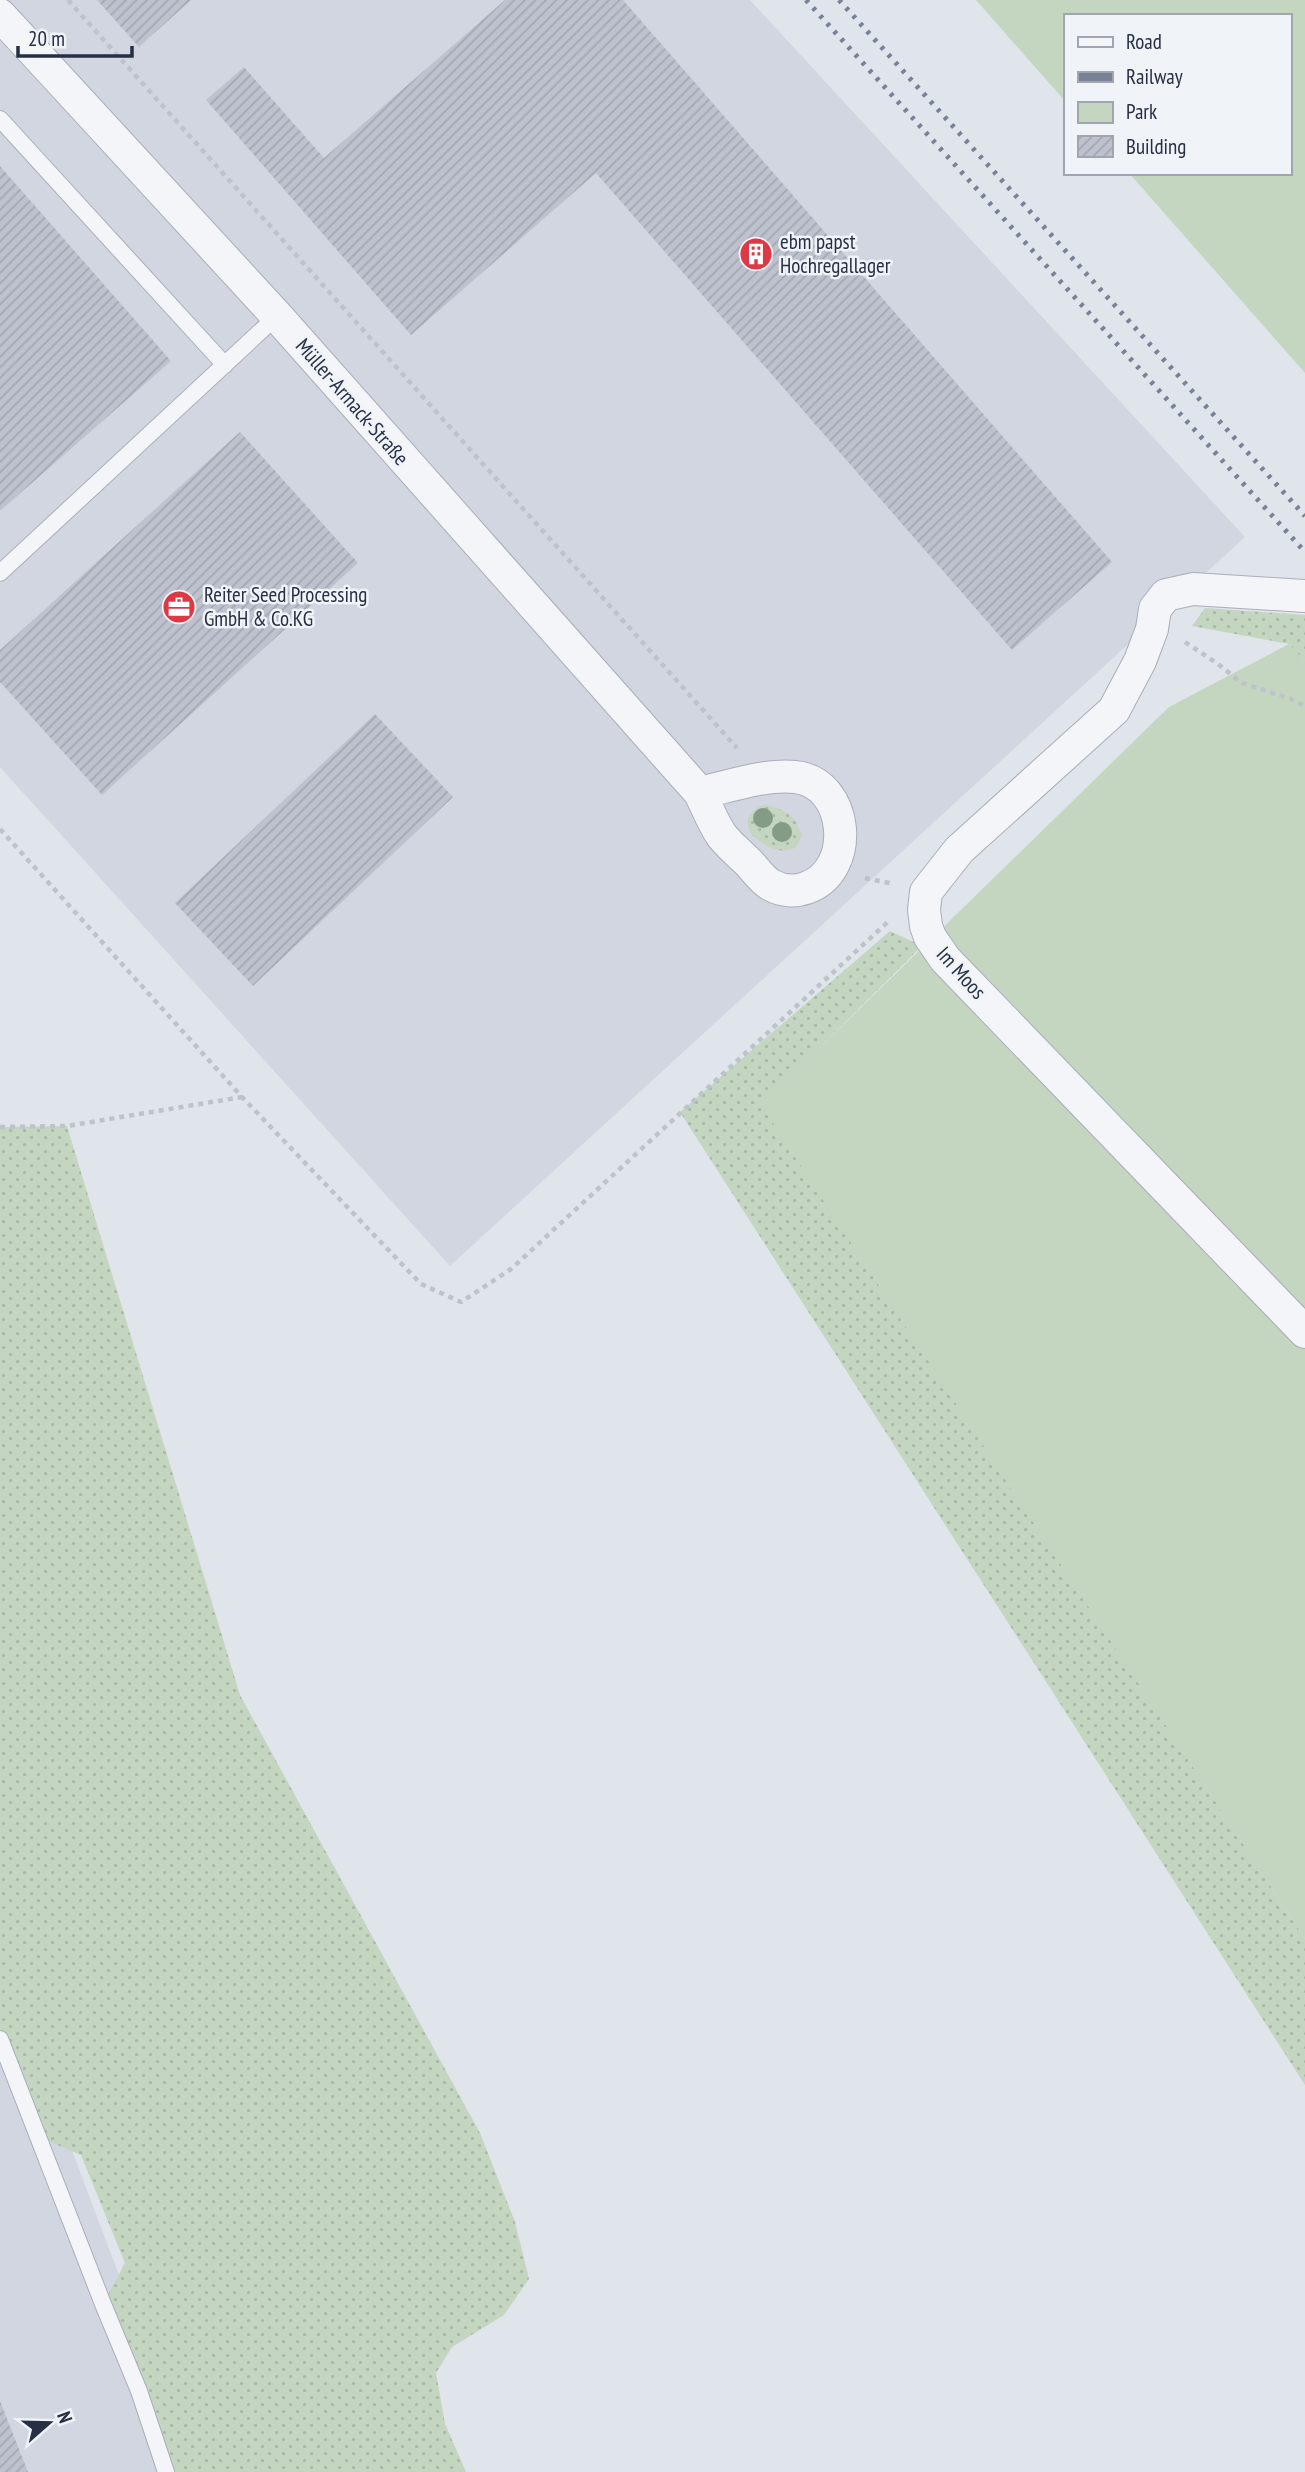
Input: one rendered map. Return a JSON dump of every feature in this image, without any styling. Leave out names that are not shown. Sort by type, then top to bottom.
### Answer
[{"type":"street","name":"Müller-Armack-Straße","points":[[2,22],[277,316],[700,793],[722,836],[770,885],[794,892],[818,884],[834,866]]},
{"type":"street","points":[[926,892],[959,850],[1115,710],[1140,661],[1152,629],[1155,609],[1166,596],[1193,589],[1305,596]]},
{"type":"street","points":[[700,793],[774,777],[796,777],[814,783],[828,795],[837,812],[841,830],[840,848],[834,866]]},
{"type":"street","name":"Im Moos","points":[[926,892],[926,926],[945,959],[1305,1332]]},
{"type":"lane","points":[[0,119],[225,365]]},
{"type":"lane","points":[[0,573],[277,316]]},
{"type":"lane","points":[[0,2039],[139,2391],[166,2472]]},
{"type":"path","points":[[68,0],[734,747],[743,751]]},
{"type":"path","points":[[1152,629],[1177,638],[1242,683],[1305,706]]},
{"type":"path","points":[[0,829],[242,1097],[421,1284],[461,1302],[511,1269],[877,931],[926,892]]},
{"type":"path","points":[[834,866],[850,874],[926,892]]},
{"type":"path","points":[[0,1127],[67,1126],[242,1097]]},
{"type":"shaded area","points":[[0,0],[750,0],[1245,537],[450,1266],[0,767]]},
{"type":"shaded area","points":[[0,1959],[193,2472],[0,2472]]},
{"type":"green space","points":[[976,0],[1305,0],[1305,373],[1131,175],[1291,175],[1291,14],[1064,14],[1064,100]]},
{"type":"green space","points":[[1205,608],[1305,615],[1305,661],[1289,644],[1192,626]]},
{"type":"green space","points":[[1289,644],[1305,661],[1305,1939],[761,1105],[1169,707]]},
{"type":"green space","points":[[765,805],[784,811],[796,822],[802,835],[797,846],[786,851],[772,848],[750,832],[747,821],[750,815]]},
{"type":"green space","points":[[890,931],[922,946],[762,1105],[1305,1939],[1305,2085],[680,1112]]},
{"type":"green space","points":[[67,1126],[240,1695],[480,2133],[515,2222],[529,2279],[504,2315],[452,2347],[436,2373],[445,2424],[466,2472],[166,2472],[103,2304],[125,2263],[81,2155],[39,2137],[0,2039],[0,1127]]},
{"type":"building","points":[[97,0],[191,0],[139,47]]},
{"type":"building","name":"ebm papst Hochregallager","points":[[505,0],[623,0],[1112,562],[1012,650],[596,173],[411,335],[206,100],[244,67],[324,158]]},
{"type":"building","points":[[0,166],[171,361],[0,511]]},
{"type":"building","name":"Reiter Seed Processing GmbH & Co.KG","points":[[240,432],[358,563],[102,795],[0,682],[0,650]]},
{"type":"building","points":[[375,714],[453,797],[253,986],[175,903]]},
{"type":"building","points":[[0,2401],[28,2472],[0,2472]]},
{"type":"railway","points":[[806,0],[1305,552]]},
{"type":"railway","points":[[839,0],[1305,516]]},
{"type":"place","name":"ebm papst Hochregallager","points":[[756,254]]},
{"type":"place","name":"Reiter Seed Processing GmbH & Co.KG","points":[[179,607]]}]
